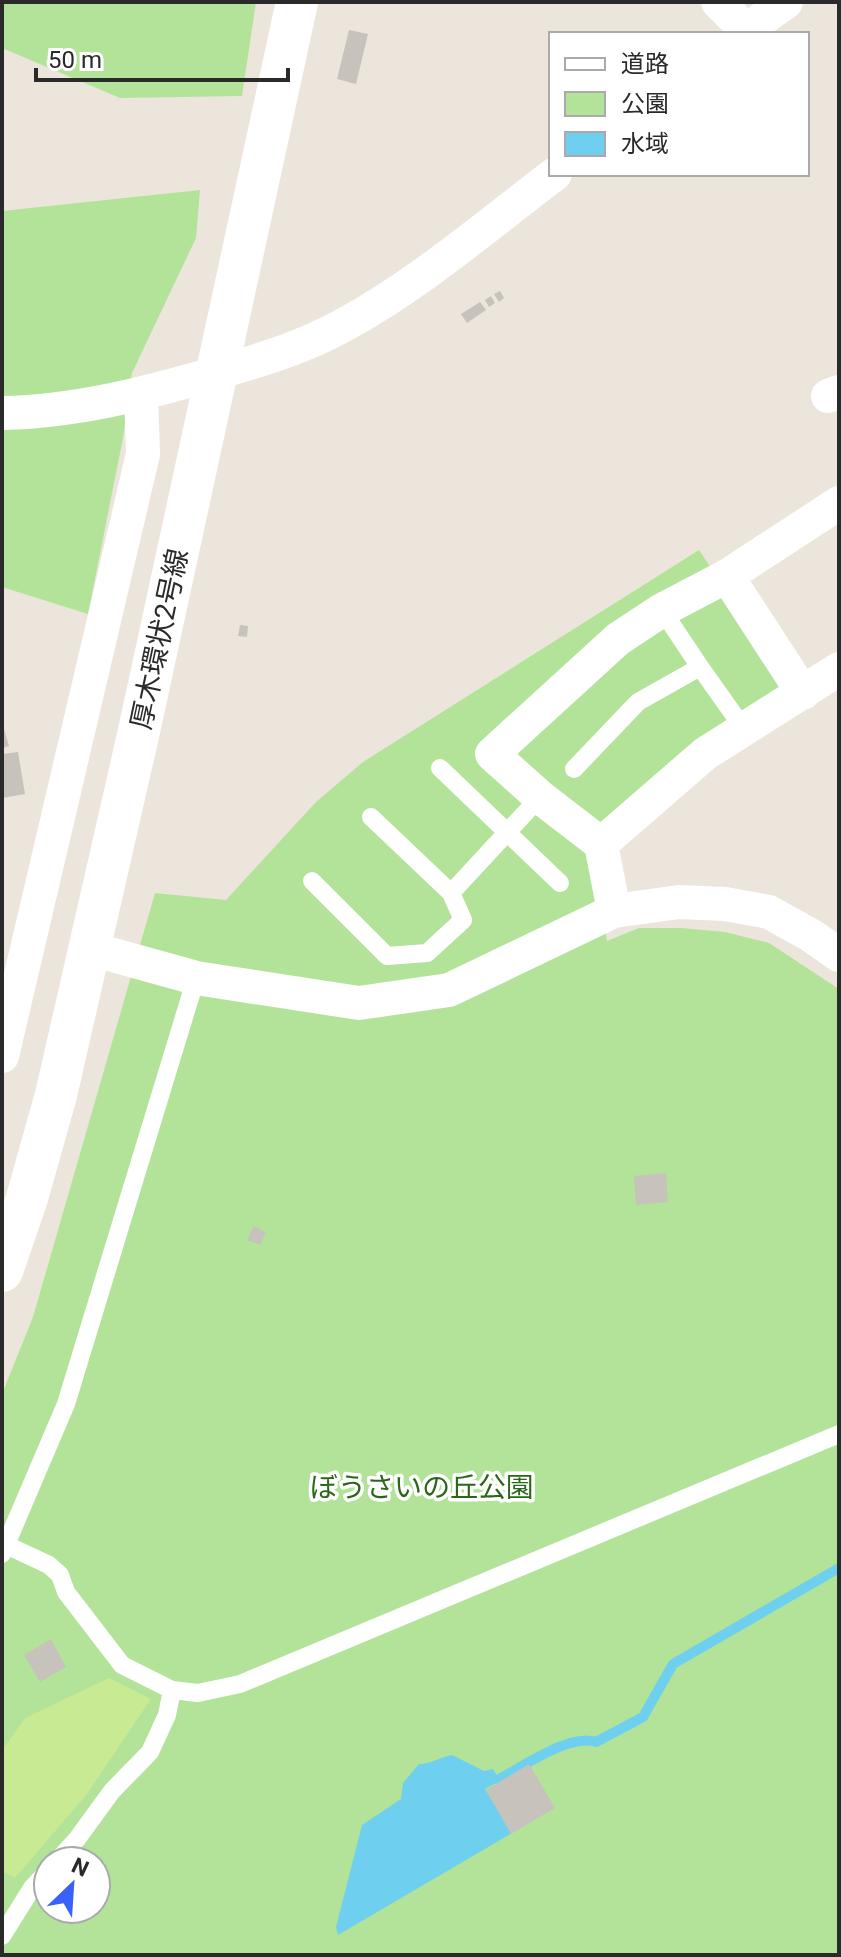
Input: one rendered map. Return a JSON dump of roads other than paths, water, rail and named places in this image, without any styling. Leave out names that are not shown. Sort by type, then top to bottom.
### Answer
[{"type":"street","name":"厚木環状2号線","points":[[2,1271],[27,1198],[56,1095],[139,731],[297,2]]},
{"type":"street","points":[[718,2],[743,32],[786,2]]},
{"type":"street","points":[[2,413],[31,413],[141,394],[280,354],[342,327],[403,288],[552,176]]},
{"type":"street","points":[[2,1056],[143,454],[141,394]]},
{"type":"street","points":[[614,911],[601,844],[540,797],[492,754],[618,639],[662,610],[727,576],[839,503]]},
{"type":"street","points":[[727,576],[803,693]]},
{"type":"street","points":[[601,844],[706,753],[839,669]]},
{"type":"street","points":[[88,948],[196,978],[359,1003],[449,990],[614,911],[679,902],[725,904],[769,912],[839,955]]},
{"type":"lane","points":[[662,610],[744,729]]},
{"type":"lane","points":[[574,769],[638,702],[700,667]]},
{"type":"lane","points":[[440,768],[560,883]]},
{"type":"lane","points":[[451,893],[540,797]]},
{"type":"lane","points":[[312,881],[387,956],[427,953],[463,920],[451,893],[371,817]]},
{"type":"lane","points":[[196,978],[66,1404],[3,1547],[49,1565],[60,1575],[66,1592],[122,1665],[172,1690],[198,1693],[240,1684],[839,1434]]},
{"type":"lane","points":[[72,1845],[112,1791],[150,1752],[167,1715],[172,1690]]},
{"type":"lane","points":[[2,1936],[32,1888]]},
{"type":"water","points":[[452,1755],[484,1771],[493,1769],[500,1781],[485,1789],[512,1833],[338,1935],[336,1927],[362,1825],[401,1799],[403,1783],[419,1764]]},
{"type":"waterway","points":[[499,1779],[560,1747],[573,1742],[596,1742],[643,1717],[673,1664],[839,1568]]},
{"type":"park label","name":"ぼうさいの丘公園","points":[[422,1487]]}]
